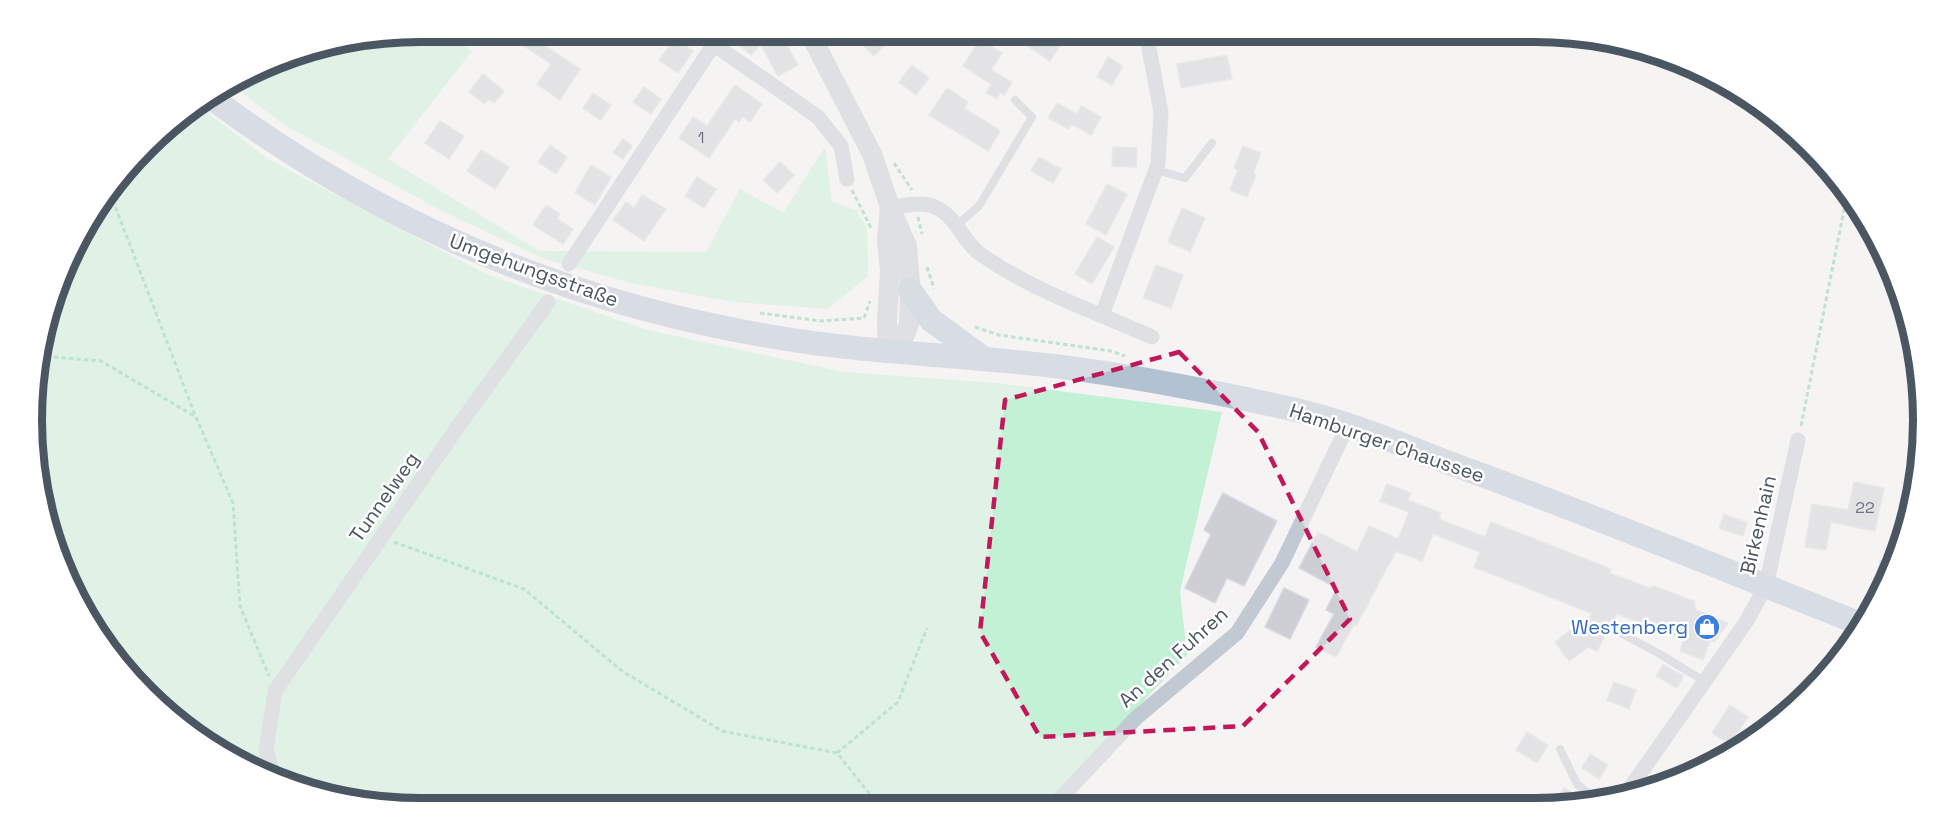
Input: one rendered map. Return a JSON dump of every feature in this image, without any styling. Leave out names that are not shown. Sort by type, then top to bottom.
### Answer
[{"type":"main road","name":"Umgehungsstraße","points":[[217,102],[248,125],[363,197],[418,225],[545,279],[608,300],[714,326],[777,338],[888,351]]},
{"type":"main road","points":[[910,290],[931,320],[985,360]]},
{"type":"main road","name":"Hamburger Chaussee","points":[[888,351],[1051,366],[1133,377],[1300,411],[1348,425],[1552,501],[1854,621]]},
{"type":"street","points":[[711,42],[818,117],[841,146],[847,179]]},
{"type":"street","points":[[814,42],[872,154],[890,207],[907,246],[910,290],[908,330],[898,345],[888,351],[890,270],[887,240],[890,207]]},
{"type":"street","points":[[1102,315],[1158,164],[1161,112],[1148,42]]},
{"type":"street","points":[[569,264],[714,44]]},
{"type":"street","points":[[890,207],[916,204],[934,206],[951,218],[977,252],[1046,293],[1152,337]]},
{"type":"street","name":"Tunnelweg","points":[[271,767],[266,751],[275,691],[548,302]]},
{"type":"street","name":"An den Fuhren","points":[[1060,798],[1136,718],[1237,633],[1282,563],[1348,425]]},
{"type":"street","name":"Birkenhain","points":[[1632,785],[1746,622],[1766,586],[1771,573],[1798,440]]},
{"type":"lane","points":[[957,225],[979,207],[1032,117],[1015,100]]},
{"type":"lane","points":[[1156,170],[1185,178],[1212,143]]},
{"type":"lane","points":[[1615,630],[1704,681]]},
{"type":"lane","points":[[1560,749],[1577,784],[1590,794]]},
{"type":"path","points":[[847,179],[874,234]]},
{"type":"path","points":[[113,201],[196,417],[233,503],[240,606],[275,691]]},
{"type":"path","points":[[1798,440],[1845,204]]},
{"type":"path","points":[[755,313],[821,321],[864,318],[872,297]]},
{"type":"path","points":[[47,357],[101,362],[196,417]]},
{"type":"path","points":[[381,537],[524,589],[622,671],[722,731],[837,753],[873,798]]},
{"type":"path","points":[[837,753],[898,702],[927,628]]},
{"type":"highlighted area","points":[[1179,352],[1258,432],[1350,619],[1243,726],[1040,737],[980,632],[1005,400]]},
{"type":"green space","points":[[459,42],[472,51],[388,159],[539,251],[706,252],[740,189],[783,213],[825,147],[832,202],[856,210],[867,228],[868,276],[827,309],[734,302],[631,283],[542,258],[440,210],[283,124],[237,90],[298,62],[346,49],[395,43]]},
{"type":"green space","points":[[204,110],[268,159],[486,274],[647,330],[844,372],[996,383],[1222,412],[1180,591],[1187,655],[1052,798],[420,798],[346,791],[298,778],[231,747],[190,720],[171,704],[120,650],[81,587],[62,542],[55,518],[49,494],[43,445],[45,371],[62,298],[81,253],[120,190],[153,153]]},
{"type":"building","points":[[518,42],[543,42],[542,44],[580,69],[560,100],[537,84],[551,64]]},
{"type":"building","points":[[672,42],[681,42],[693,51],[678,73],[659,60]]},
{"type":"building","points":[[735,42],[756,42],[760,45],[751,55]]},
{"type":"building","points":[[785,42],[798,65],[778,76],[760,43]]},
{"type":"building","points":[[860,42],[888,42],[874,56]]},
{"type":"building","points":[[978,42],[985,42],[1002,53],[991,70],[1012,82],[1004,95],[1000,93],[997,99],[986,93],[991,84],[963,66]]},
{"type":"building","points":[[1021,42],[1062,42],[1050,61]]},
{"type":"building","points":[[1227,55],[1232,79],[1181,88],[1177,64]]},
{"type":"building","points":[[1108,57],[1123,66],[1112,85],[1097,77]]},
{"type":"building","points":[[912,65],[929,78],[916,95],[899,82]]},
{"type":"building","points":[[483,74],[504,91],[494,103],[488,99],[485,104],[469,92]]},
{"type":"building","points":[[735,85],[762,104],[750,122],[743,117],[739,122],[735,119],[709,158],[679,138],[693,117],[707,126]]},
{"type":"building","points":[[644,87],[661,99],[651,114],[633,102]]},
{"type":"building","points":[[947,88],[968,102],[964,108],[1000,131],[988,151],[929,115]]},
{"type":"building","points":[[593,93],[611,105],[601,120],[583,108]]},
{"type":"building","points":[[1057,103],[1077,114],[1081,106],[1101,117],[1091,135],[1072,124],[1069,129],[1048,118]]},
{"type":"building","points":[[440,121],[464,136],[449,159],[425,143]]},
{"type":"building","points":[[623,139],[632,146],[623,159],[613,153]]},
{"type":"building","points":[[550,145],[567,157],[556,174],[538,162]]},
{"type":"building","points":[[1243,146],[1261,153],[1253,173],[1256,175],[1247,197],[1230,190],[1238,170],[1234,168]]},
{"type":"building","points":[[1113,147],[1137,148],[1136,167],[1112,166]]},
{"type":"building","points":[[481,150],[509,167],[495,189],[467,171]]},
{"type":"building","points":[[1039,157],[1061,169],[1053,183],[1031,171]]},
{"type":"building","points":[[780,162],[794,175],[777,193],[763,180]]},
{"type":"building","points":[[591,165],[611,177],[595,205],[575,193]]},
{"type":"building","points":[[697,177],[716,189],[704,208],[685,196]]},
{"type":"building","points":[[1107,184],[1127,194],[1106,235],[1086,224]]},
{"type":"building","points":[[642,195],[666,209],[644,241],[613,220],[626,202],[634,208]]},
{"type":"building","points":[[546,205],[560,214],[557,219],[573,229],[563,244],[533,225]]},
{"type":"building","points":[[1182,208],[1205,218],[1190,252],[1168,242]]},
{"type":"building","points":[[1097,237],[1114,247],[1092,284],[1075,274]]},
{"type":"building","points":[[1156,265],[1183,275],[1171,308],[1143,298]]},
{"type":"building","points":[[1854,482],[1884,488],[1875,531],[1831,522],[1826,550],[1805,547],[1812,504],[1848,510]]},
{"type":"building","points":[[1387,484],[1411,493],[1408,500],[1441,513],[1439,519],[1485,537],[1491,522],[1611,569],[1610,573],[1649,588],[1654,586],[1694,601],[1696,610],[1728,623],[1714,642],[1710,640],[1703,660],[1680,651],[1684,640],[1617,614],[1597,651],[1588,647],[1569,661],[1555,642],[1593,614],[1474,567],[1480,552],[1433,534],[1422,561],[1396,551],[1356,626],[1354,624],[1336,657],[1316,647],[1334,614],[1326,610],[1337,588],[1299,568],[1318,532],[1357,552],[1369,526],[1398,539],[1409,512],[1380,501]]},
{"type":"building","points":[[1223,493],[1277,521],[1244,586],[1227,578],[1215,603],[1185,588],[1211,534],[1204,530]]},
{"type":"building","points":[[1724,514],[1747,523],[1743,536],[1719,528]]},
{"type":"building","points":[[1880,561],[1885,562],[1884,565],[1875,584]]},
{"type":"building","points":[[1284,588],[1309,600],[1290,639],[1265,627]]},
{"type":"building","points":[[1663,665],[1684,676],[1677,688],[1656,676]]},
{"type":"building","points":[[1614,682],[1636,690],[1629,709],[1607,700]]},
{"type":"building","points":[[1730,705],[1748,717],[1729,744],[1712,733]]},
{"type":"building","points":[[1527,732],[1548,745],[1537,763],[1516,750]]},
{"type":"building","points":[[1590,754],[1608,765],[1599,779],[1582,768]]},
{"type":"building","points":[[1564,788],[1576,796],[1560,797],[1558,797]]},
{"type":"place","name":"Westenberg","points":[[1707,627]]}]
